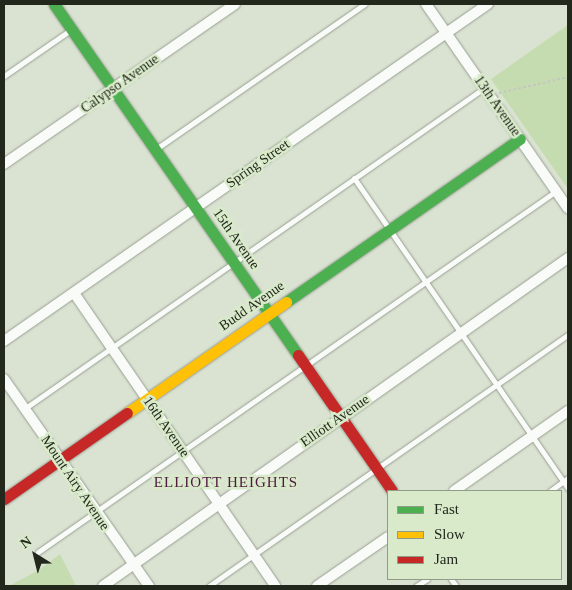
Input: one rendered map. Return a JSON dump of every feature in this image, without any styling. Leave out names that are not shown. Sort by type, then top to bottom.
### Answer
[{"type":"street","name":"15th Avenue","points":[[54,4],[391,490]]},
{"type":"street","name":"Calypso Avenue","points":[[4,164],[236,4]]},
{"type":"street","name":"13th Avenue","points":[[426,4],[568,208]]},
{"type":"street","name":"Spring Street","points":[[4,341],[488,4]]},
{"type":"street","name":"Budd Avenue","points":[[4,499],[268,312],[520,139]]},
{"type":"street","name":"Elliott Avenue","points":[[103,586],[218,502],[568,258]]},
{"type":"street","name":"16th Avenue","points":[[74,293],[275,586]]},
{"type":"street","name":"Mount Airy Avenue","points":[[4,379],[60,459],[94,512],[148,586]]},
{"type":"street","points":[[455,490],[568,411]]},
{"type":"street","points":[[317,586],[387,538]]},
{"type":"lane","points":[[156,149],[365,4]]},
{"type":"lane","points":[[4,76],[72,29]]},
{"type":"lane","points":[[24,409],[354,178],[487,92]]},
{"type":"lane","points":[[354,178],[496,386],[566,480],[568,488]]},
{"type":"lane","points":[[38,552],[557,191]]},
{"type":"lane","points":[[209,586],[568,335]]},
{"type":"lane","points":[[551,490],[566,480]]},
{"type":"path","points":[[487,92],[568,77]]},
{"type":"green space","points":[[568,25],[568,189],[491,79]]},
{"type":"green space","points":[[60,554],[76,586],[9,586],[39,570]]},
{"type":"traffic: fast","points":[[54,4],[298,355]]},
{"type":"traffic: fast","points":[[286,302],[520,139]]},
{"type":"traffic: slow","points":[[127,413],[286,302]]},
{"type":"traffic: jam","points":[[298,355],[391,490]]},
{"type":"traffic: jam","points":[[4,499],[127,413]]},
{"type":"district","name":"ELLIOTT HEIGHTS","points":[[226,483]]}]
